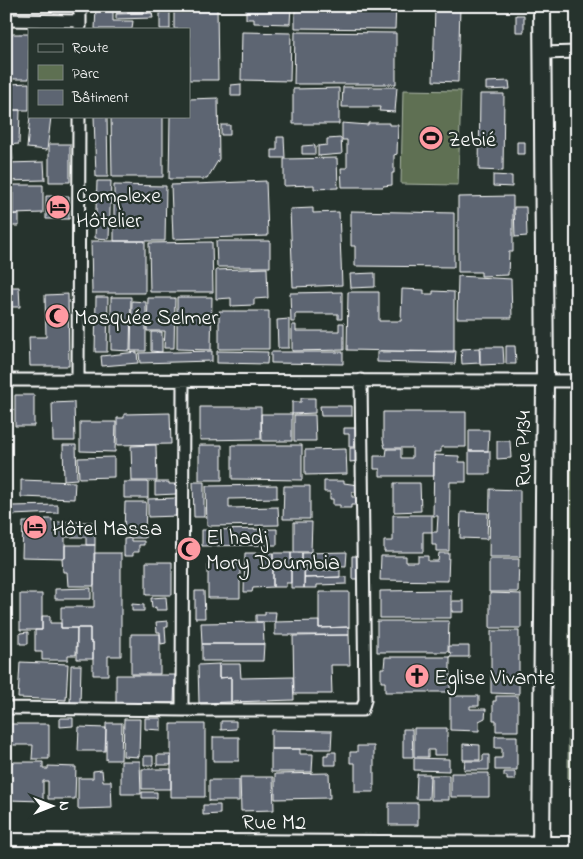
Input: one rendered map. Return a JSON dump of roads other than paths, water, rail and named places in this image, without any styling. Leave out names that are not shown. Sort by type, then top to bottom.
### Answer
[{"type":"street","points":[[6,20],[80,25],[80,6]]},
{"type":"street","name":"Rue P134","points":[[541,849],[544,381],[542,6]]},
{"type":"street","points":[[543,53],[577,52]]},
{"type":"street","points":[[78,379],[80,118]]},
{"type":"street","points":[[6,380],[577,381]]},
{"type":"street","points":[[6,706],[9,708],[182,710],[362,710],[365,700],[361,380]]},
{"type":"street","points":[[182,710],[183,381]]},
{"type":"street","name":"Rue M2","points":[[6,842],[541,849],[577,845]]},
{"type":"place","name":"Zebié","points":[[431,138]]},
{"type":"place","name":"Complexe Hôtelier","points":[[58,207]]},
{"type":"place","name":"Mosquée Selmer","points":[[57,316]]},
{"type":"place","name":"Hôtel Massa","points":[[35,527]]},
{"type":"place","name":"El hadj Mory Doumbia","points":[[189,549]]},
{"type":"place","name":"Eglise Vivante","points":[[417,676]]}]
